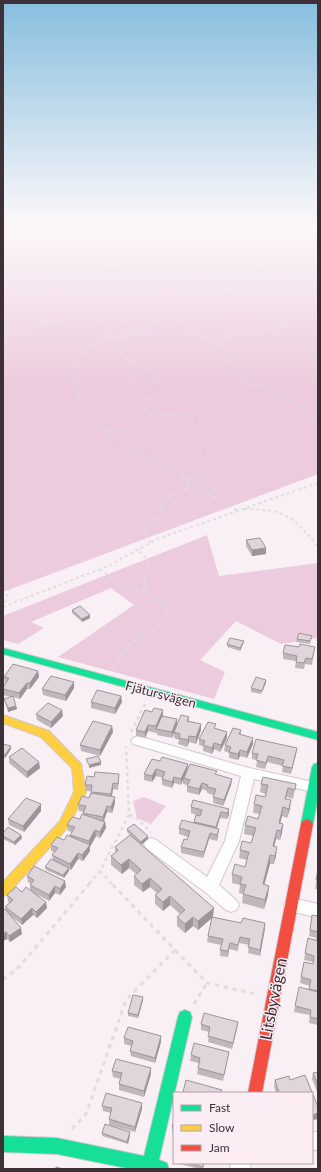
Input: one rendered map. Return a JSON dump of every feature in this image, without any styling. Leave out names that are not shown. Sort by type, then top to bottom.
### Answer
[{"type":"street","name":"Fjätursvägen","points":[[3,652],[318,736]]},
{"type":"street","points":[[3,719],[45,734],[77,768],[80,792],[64,824],[3,891]]},
{"type":"street","points":[[131,740],[249,773],[316,787]]},
{"type":"street","name":"Litsbyvägen","points":[[255,1092],[316,787],[318,767]]},
{"type":"street","points":[[210,887],[232,841],[249,773]]},
{"type":"street","points":[[151,844],[210,887],[231,905]]},
{"type":"street","points":[[292,905],[318,911]]},
{"type":"street","points":[[150,1165],[185,1017]]},
{"type":"street","points":[[3,1144],[57,1146],[150,1165],[161,1169]]},
{"type":"path","points":[[15,278],[40,290],[70,320]]},
{"type":"path","points":[[191,278],[208,286],[213,293],[231,306],[265,313],[275,322],[318,328]]},
{"type":"path","points":[[290,294],[284,280],[293,278]]},
{"type":"path","points":[[318,294],[290,294],[252,290],[241,292],[227,288],[180,296],[171,301],[168,308],[170,313],[188,328],[220,345],[230,353],[230,359],[238,375],[248,384],[262,385],[274,390],[315,421],[318,426]]},
{"type":"path","points":[[255,311],[265,307],[268,302],[264,300],[272,295],[273,292]]},
{"type":"path","points":[[3,318],[27,313],[33,314],[40,321],[52,323]]},
{"type":"path","points":[[149,415],[149,417],[140,424],[129,429],[109,432],[96,429],[79,400],[78,384],[71,379],[79,359],[85,350],[111,339],[138,333],[158,322],[161,317],[170,313]]},
{"type":"path","points":[[3,335],[52,323],[93,318],[113,317],[130,324],[142,326],[158,322]]},
{"type":"path","points":[[93,318],[103,321],[108,328],[111,339],[118,350],[132,365],[128,372],[130,381],[149,415]]},
{"type":"path","points":[[220,345],[234,333],[292,325]]},
{"type":"path","points":[[126,359],[137,362],[150,373],[164,393],[162,396],[141,401]]},
{"type":"path","points":[[149,415],[181,414],[188,416],[201,430],[201,436],[211,456],[211,463],[204,473],[187,481]]},
{"type":"path","points":[[109,432],[126,449],[147,456],[182,472],[190,486],[181,493],[168,496],[161,502],[163,515],[145,528],[150,543]]},
{"type":"path","points":[[187,481],[197,484],[205,492],[231,508],[238,510]]},
{"type":"path","points":[[3,606],[100,569],[150,543],[238,510],[318,483]]},
{"type":"path","points":[[243,509],[282,513],[298,524],[318,547]]},
{"type":"path","points":[[138,550],[147,558],[150,566],[145,573],[144,589],[146,593]]},
{"type":"path","points":[[100,569],[123,587],[146,593],[148,596],[157,599],[166,608],[167,613],[158,627],[131,643],[106,679]]},
{"type":"path","points":[[3,571],[10,590],[3,606]]},
{"type":"path","points":[[3,980],[20,966],[100,872],[130,815],[131,740],[151,691]]},
{"type":"path","points":[[130,815],[137,818],[151,834],[151,844]]},
{"type":"path","points":[[100,872],[207,983],[273,998]]},
{"type":"path","points":[[57,1146],[86,1114],[126,1000],[175,950]]},
{"type":"path","points":[[185,1017],[207,983]]},
{"type":"shaded area","points":[[3,278],[318,278],[318,474],[3,592]]},
{"type":"shaded area","points":[[207,535],[219,576],[318,563],[318,638],[281,644],[236,621],[200,660],[225,672],[214,699],[58,657],[134,605],[111,588],[31,622],[44,628],[18,644],[3,640],[3,616]]},
{"type":"shaded area","points":[[144,797],[166,806],[151,824],[137,818],[133,801]]},
{"type":"building","points":[[260,538],[266,548],[252,550],[246,540]]},
{"type":"building","points":[[80,606],[90,615],[82,619],[72,610]]},
{"type":"building","points":[[299,633],[312,636],[310,641],[297,639]]},
{"type":"building","points":[[230,638],[244,641],[240,648],[227,644]]},
{"type":"building","points":[[300,644],[315,647],[312,659],[306,658],[304,663],[296,662],[297,656],[283,653],[285,645],[299,647]]},
{"type":"building","points":[[13,664],[38,671],[30,683],[27,683],[19,693],[3,689],[9,678],[4,677]]},
{"type":"building","points":[[51,676],[74,682],[65,695],[42,689]]},
{"type":"building","points":[[256,677],[266,680],[262,691],[251,688]]},
{"type":"building","points":[[97,690],[121,696],[115,708],[91,702]]},
{"type":"building","points":[[13,696],[16,706],[8,708],[4,699]]},
{"type":"building","points":[[48,703],[62,710],[51,722],[36,714]]},
{"type":"building","points":[[154,708],[163,710],[156,726],[148,725],[145,732],[136,730],[145,710],[152,712]]},
{"type":"building","points":[[181,715],[189,717],[187,721],[201,724],[196,737],[189,736],[188,740],[179,738],[180,734],[174,732]]},
{"type":"building","points":[[162,716],[177,719],[172,732],[156,729]]},
{"type":"building","points":[[93,721],[112,726],[100,750],[80,745]]},
{"type":"building","points":[[208,722],[216,724],[214,728],[227,732],[221,745],[214,743],[212,748],[203,745],[205,741],[199,739]]},
{"type":"building","points":[[233,728],[241,730],[239,734],[253,738],[247,752],[240,750],[238,754],[229,752],[231,747],[225,745]]},
{"type":"building","points":[[256,739],[297,748],[292,768],[282,766],[284,760],[268,756],[266,763],[256,760],[258,754],[252,753]]},
{"type":"building","points":[[3,744],[11,746],[5,755],[3,754]]},
{"type":"building","points":[[22,748],[39,762],[27,772],[9,757]]},
{"type":"building","points":[[98,756],[101,762],[89,765],[86,759]]},
{"type":"building","points":[[162,757],[188,764],[181,779],[174,777],[172,782],[162,779],[165,772],[156,769],[152,776],[144,774],[152,759],[160,761]]},
{"type":"building","points":[[190,764],[217,771],[215,774],[232,779],[224,800],[213,797],[216,789],[207,787],[208,785],[202,783],[199,789],[187,786],[190,780],[184,778]]},
{"type":"building","points":[[95,772],[119,774],[118,784],[113,783],[111,794],[91,792],[92,785],[85,785],[87,776],[94,777]]},
{"type":"building","points":[[263,777],[296,784],[295,790],[288,788],[285,799],[291,800],[289,809],[283,807],[279,823],[283,824],[281,831],[277,830],[273,846],[277,847],[275,856],[270,855],[263,884],[269,886],[265,900],[243,894],[246,885],[240,884],[242,877],[232,874],[235,864],[245,867],[249,852],[240,850],[242,841],[251,843],[256,828],[245,825],[248,816],[258,819],[262,806],[254,804],[256,795],[265,797],[268,785],[261,784]]},
{"type":"building","points":[[91,793],[115,797],[111,807],[107,806],[103,817],[83,813],[86,806],[78,805],[82,796],[89,798]]},
{"type":"building","points":[[26,798],[41,804],[23,826],[8,819]]},
{"type":"building","points":[[193,800],[229,809],[228,813],[221,812],[216,827],[194,822],[196,815],[200,816],[202,810],[191,807]]},
{"type":"building","points":[[82,814],[105,822],[100,832],[95,830],[89,841],[70,835],[75,827],[67,825],[72,817],[80,819]]},
{"type":"building","points":[[182,820],[219,829],[217,835],[210,833],[204,852],[181,847],[184,839],[187,840],[190,831],[179,828]]},
{"type":"building","points":[[134,824],[148,836],[141,842],[127,829]]},
{"type":"building","points":[[8,827],[21,835],[14,842],[3,836],[3,833]]},
{"type":"building","points":[[67,835],[90,845],[82,855],[78,853],[70,864],[52,855],[58,848],[51,845],[57,837],[64,840]]},
{"type":"building","points":[[130,835],[214,908],[198,921],[193,917],[185,924],[177,917],[185,910],[170,896],[163,902],[155,895],[162,889],[150,878],[142,884],[134,876],[141,870],[129,859],[121,865],[111,856],[118,850],[115,847]]},
{"type":"building","points":[[51,859],[69,868],[63,875],[45,867]]},
{"type":"building","points":[[34,866],[65,881],[60,889],[55,886],[49,895],[30,885],[34,880],[27,876]]},
{"type":"building","points":[[318,869],[318,880],[316,880]]},
{"type":"building","points":[[16,887],[22,892],[26,887],[46,902],[36,912],[32,908],[21,919],[5,907],[13,900],[7,895]]},
{"type":"building","points":[[5,909],[21,928],[9,936],[6,932],[3,934],[3,911]]},
{"type":"building","points":[[312,915],[318,916],[318,932],[310,930]]},
{"type":"building","points":[[212,917],[241,923],[243,918],[265,923],[260,950],[248,947],[250,939],[240,937],[238,945],[230,943],[228,951],[220,950],[223,939],[208,936]]},
{"type":"building","points":[[308,938],[318,941],[318,991],[309,989],[311,980],[301,977],[304,962],[313,964],[314,956],[305,953]]},
{"type":"building","points":[[299,987],[318,992],[318,1019],[310,1017],[311,1010],[295,1006]]},
{"type":"building","points":[[133,995],[143,997],[138,1015],[128,1013]]},
{"type":"building","points":[[204,1013],[238,1022],[233,1043],[208,1036],[210,1027],[201,1024]]},
{"type":"building","points":[[128,1027],[161,1036],[155,1058],[130,1051],[133,1041],[124,1038]]},
{"type":"building","points":[[194,1043],[229,1052],[224,1075],[198,1068],[200,1058],[191,1055]]},
{"type":"building","points":[[116,1059],[151,1068],[144,1091],[119,1084],[122,1073],[112,1071]]},
{"type":"building","points":[[318,1072],[318,1085],[313,1073]]},
{"type":"building","points":[[305,1075],[312,1092],[279,1092],[275,1080],[289,1076],[290,1080]]},
{"type":"building","points":[[186,1080],[222,1090],[221,1092],[183,1092]]},
{"type":"building","points":[[106,1093],[142,1103],[135,1127],[109,1119],[112,1108],[102,1106]]},
{"type":"building","points":[[313,1095],[318,1107],[318,1113],[313,1115]]},
{"type":"building","points":[[105,1124],[130,1132],[127,1142],[102,1133]]},
{"type":"building","points":[[191,1164],[204,1164],[203,1167]]},
{"type":"traffic: fast","points":[[3,651],[318,736]]},
{"type":"traffic: fast","points":[[307,824],[318,767]]},
{"type":"traffic: fast","points":[[150,1165],[185,1017]]},
{"type":"traffic: fast","points":[[3,1144],[57,1146],[150,1165],[161,1169]]},
{"type":"traffic: slow","points":[[3,719],[45,734],[77,767],[80,792],[64,824],[3,891]]},
{"type":"traffic: jam","points":[[255,1092],[307,824]]}]
